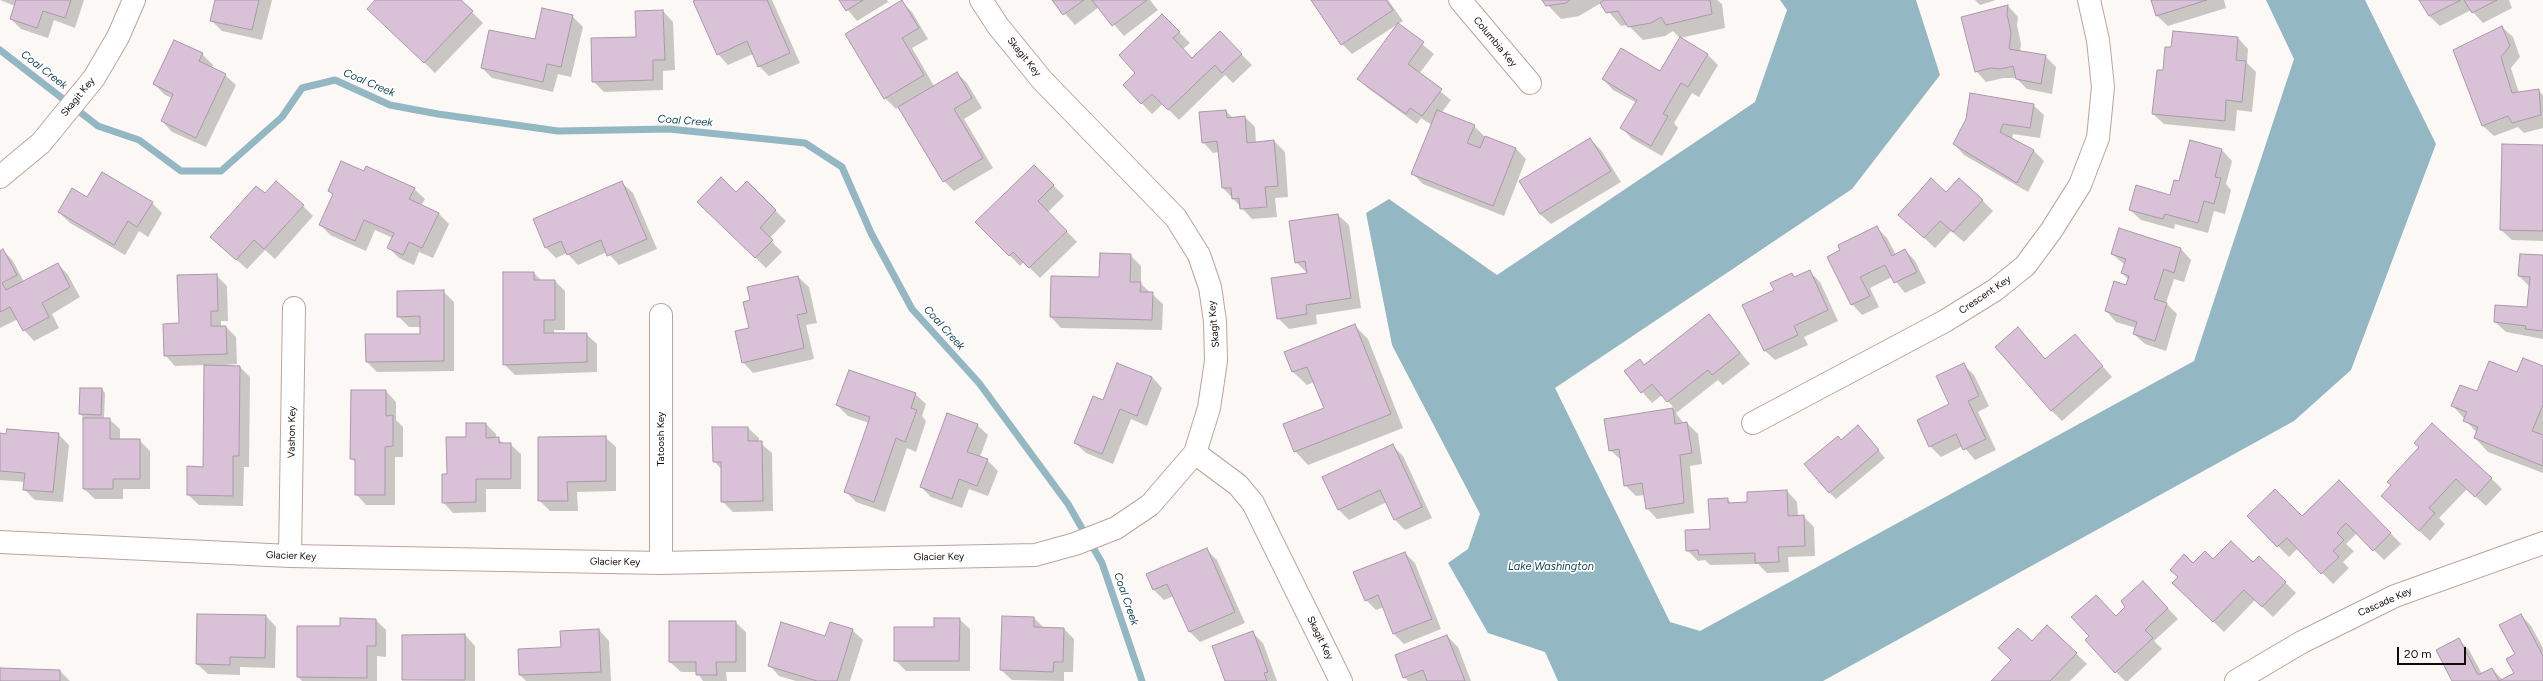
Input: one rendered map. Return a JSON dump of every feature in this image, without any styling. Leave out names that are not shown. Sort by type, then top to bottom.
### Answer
[{"type":"street","name":"Skagit Key","points":[[0,177],[41,143],[94,78],[118,37],[134,0]]},
{"type":"street","name":"Skagit Key","points":[[981,0],[998,26],[1042,80],[1176,218],[1200,255],[1210,287],[1215,321],[1216,361],[1209,408],[1195,453],[1238,485],[1253,503],[1341,681]]},
{"type":"street","name":"Columbia Key","points":[[1460,0],[1530,83]]},
{"type":"street","name":"Crescent Key","points":[[1753,423],[1945,321],[1995,290],[2025,266],[2051,232],[2080,185],[2098,138],[2103,87],[2098,40],[2090,0]]},
{"type":"street","name":"Vashon Key","points":[[290,556],[294,308]]},
{"type":"street","name":"Tatoosh Key","points":[[661,315],[661,563]]},
{"type":"street","name":"Glacier Key","points":[[0,542],[290,556],[661,563],[1035,555],[1075,544],[1106,532],[1150,505],[1195,453]]},
{"type":"street","name":"Cascade Key","points":[[2236,681],[2302,642],[2395,596],[2543,543]]},
{"type":"water","name":"Lake Washington","points":[[1780,0],[1916,0],[1940,75],[1852,189],[1555,388],[1670,622],[1700,631],[2194,361],[2294,59],[2266,0],[2365,0],[2436,144],[2351,370],[2294,421],[1823,681],[1558,681],[1545,652],[1488,633],[1448,563],[1468,549],[1480,514],[1392,345],[1366,213],[1389,199],[1497,275],[1755,102],[1787,10]]},
{"type":"building","points":[[16,0],[71,0],[65,18],[43,11],[37,28],[10,19]]},
{"type":"building","points":[[215,0],[259,0],[252,30],[210,21]]},
{"type":"building","points":[[375,0],[461,0],[473,11],[424,63],[367,9]]},
{"type":"building","points":[[767,0],[790,53],[758,67],[747,41],[717,55],[693,1]]},
{"type":"building","points":[[839,0],[863,0],[846,11]]},
{"type":"building","points":[[902,0],[919,28],[902,38],[924,75],[884,99],[845,34]]},
{"type":"building","points":[[1052,0],[1084,0],[1063,15]]},
{"type":"building","points":[[1092,0],[1147,0],[1112,26]]},
{"type":"building","points":[[1311,0],[1386,0],[1393,10],[1341,45]]},
{"type":"building","points":[[1542,0],[1570,0],[1566,3],[1546,6]]},
{"type":"building","points":[[1604,0],[1710,0],[1712,14],[1666,25],[1661,17],[1651,23],[1628,27],[1618,11],[1606,13],[1600,3]]},
{"type":"building","points":[[2151,0],[2207,0],[2156,16]]},
{"type":"building","points":[[2419,0],[2461,0],[2429,16]]},
{"type":"building","points":[[2464,0],[2497,0],[2472,13]]},
{"type":"building","points":[[2008,5],[2007,14],[2011,33],[2009,49],[2046,55],[2041,84],[2016,79],[2013,66],[2001,69],[1991,68],[1975,72],[1961,17]]},
{"type":"building","points":[[542,8],[573,15],[561,67],[547,64],[543,82],[481,68],[489,30],[535,39]]},
{"type":"building","points":[[663,10],[665,60],[653,60],[653,80],[592,82],[591,38],[636,37],[635,11]]},
{"type":"building","points":[[1162,14],[1180,32],[1173,38],[1192,58],[1220,31],[1242,54],[1222,73],[1215,65],[1168,110],[1152,94],[1141,104],[1123,85],[1135,73],[1119,55]]},
{"type":"building","points":[[1398,23],[1424,42],[1408,64],[1442,89],[1422,116],[1410,108],[1406,114],[1357,79]]},
{"type":"building","points":[[2502,26],[2510,46],[2501,57],[2512,93],[2539,89],[2541,115],[2512,123],[2508,116],[2482,126],[2453,50]]},
{"type":"building","points":[[2173,31],[2238,37],[2236,60],[2246,61],[2242,102],[2226,100],[2225,121],[2152,114],[2157,70],[2163,70],[2165,47],[2171,47]]},
{"type":"building","points":[[1680,37],[1708,54],[1688,87],[1681,83],[1663,114],[1668,116],[1651,146],[1620,128],[1637,100],[1602,79],[1621,48],[1660,71]]},
{"type":"building","points":[[174,40],[203,53],[199,61],[226,74],[196,138],[161,121],[173,94],[153,84]]},
{"type":"building","points":[[957,72],[972,98],[954,109],[983,158],[943,182],[898,107]]},
{"type":"building","points":[[1970,93],[2034,104],[2030,128],[2003,124],[2000,132],[2034,150],[2017,183],[1953,144],[1966,119]]},
{"type":"building","points":[[1226,110],[1227,118],[1245,116],[1247,143],[1274,140],[1278,186],[1265,187],[1267,207],[1240,209],[1239,198],[1232,199],[1231,188],[1222,188],[1217,141],[1202,143],[1199,112]]},
{"type":"building","points":[[1437,110],[1475,125],[1467,143],[1480,148],[1485,136],[1516,148],[1493,206],[1411,174]]},
{"type":"building","points":[[1590,138],[1611,171],[1540,214],[1519,181]]},
{"type":"building","points":[[2190,140],[2222,149],[2215,177],[2221,178],[2214,204],[2204,201],[2198,223],[2165,214],[2163,219],[2129,210],[2136,185],[2170,195],[2174,180],[2179,181]]},
{"type":"building","points":[[2502,144],[2543,145],[2543,231],[2500,230]]},
{"type":"building","points":[[341,161],[364,171],[366,166],[415,188],[409,199],[439,213],[422,248],[409,242],[403,255],[387,248],[394,233],[364,220],[355,241],[319,225],[333,194],[328,191]]},
{"type":"building","points":[[1034,165],[1054,185],[1038,201],[1067,231],[1029,268],[1013,252],[1009,256],[975,222]]},
{"type":"building","points":[[102,172],[153,202],[137,227],[128,221],[114,245],[58,212],[72,188],[87,197]]},
{"type":"building","points":[[721,177],[736,192],[747,181],[776,210],[760,228],[773,240],[755,258],[697,202]]},
{"type":"building","points":[[1931,178],[1946,192],[1959,178],[1983,200],[1953,232],[1940,221],[1924,238],[1898,215]]},
{"type":"building","points":[[276,181],[304,205],[264,249],[254,240],[236,260],[210,237],[256,186],[265,193]]},
{"type":"building","points":[[622,181],[647,239],[607,256],[601,240],[567,255],[561,241],[545,248],[533,219]]},
{"type":"building","points":[[1338,214],[1351,298],[1306,305],[1307,314],[1277,319],[1271,278],[1307,273],[1305,261],[1295,263],[1289,221]]},
{"type":"building","points":[[1877,226],[1892,256],[1905,249],[1917,272],[1894,283],[1885,265],[1860,277],[1870,296],[1851,305],[1827,257],[1840,250],[1838,245]]},
{"type":"building","points":[[2119,228],[2181,248],[2174,273],[2164,269],[2154,299],[2167,303],[2155,341],[2133,334],[2137,322],[2105,311],[2114,281],[2126,285],[2129,276],[2121,273],[2126,259],[2111,254]]},
{"type":"building","points":[[3,249],[17,275],[2,283],[6,290],[58,263],[70,287],[42,303],[49,317],[23,331],[10,307],[0,312],[0,251]]},
{"type":"building","points":[[1100,253],[1131,254],[1130,282],[1141,282],[1140,292],[1153,292],[1152,320],[1050,317],[1051,276],[1099,277]]},
{"type":"building","points":[[2520,254],[2543,255],[2543,331],[2525,329],[2526,326],[2494,322],[2495,305],[2527,307],[2530,277],[2518,276]]},
{"type":"building","points":[[1810,270],[1828,310],[1794,326],[1798,335],[1764,351],[1742,305],[1774,290],[1770,283],[1792,273],[1794,277]]},
{"type":"building","points":[[503,272],[534,272],[534,280],[555,280],[555,320],[544,320],[544,333],[587,333],[587,362],[503,365]]},
{"type":"building","points":[[217,274],[218,311],[211,311],[211,326],[226,326],[227,354],[164,356],[163,324],[179,323],[177,275]]},
{"type":"building","points":[[798,276],[807,313],[797,315],[804,348],[742,363],[735,331],[749,328],[743,302],[750,300],[747,287]]},
{"type":"building","points":[[444,290],[444,361],[366,362],[365,334],[420,334],[420,316],[397,317],[397,291]]},
{"type":"building","points":[[1709,314],[1740,353],[1712,375],[1708,370],[1667,402],[1652,384],[1641,393],[1624,371],[1640,359],[1644,365]]},
{"type":"building","points":[[1355,324],[1391,414],[1294,452],[1283,424],[1324,408],[1307,367],[1292,372],[1284,352]]},
{"type":"building","points":[[2018,327],[2045,359],[2075,334],[2103,366],[2051,411],[1995,347]]},
{"type":"building","points":[[2523,358],[2543,366],[2543,405],[2532,431],[2543,435],[2543,466],[2474,438],[2478,427],[2463,421],[2467,412],[2451,406],[2460,385],[2477,391],[2489,361],[2517,372]]},
{"type":"building","points":[[1117,363],[1152,377],[1137,416],[1120,409],[1102,454],[1074,443],[1093,396],[1103,400]]},
{"type":"building","points":[[1964,363],[1979,396],[1968,401],[1986,439],[1963,450],[1956,434],[1929,447],[1917,420],[1949,404],[1936,376]]},
{"type":"building","points":[[204,365],[240,366],[239,456],[233,456],[233,496],[187,495],[187,466],[203,467]]},
{"type":"building","points":[[849,370],[916,393],[911,408],[917,410],[905,442],[896,438],[874,502],[844,492],[870,417],[836,405]]},
{"type":"building","points":[[80,388],[102,388],[101,415],[79,414]]},
{"type":"building","points":[[351,390],[386,390],[386,416],[393,415],[393,446],[385,447],[385,495],[355,495],[355,459],[350,459]]},
{"type":"building","points":[[1673,408],[1675,424],[1687,422],[1692,453],[1680,455],[1684,503],[1646,509],[1642,483],[1624,486],[1619,449],[1609,451],[1604,419]]},
{"type":"building","points":[[947,413],[978,424],[967,452],[988,459],[977,486],[959,479],[952,499],[920,487]]},
{"type":"building","points":[[83,418],[110,418],[110,439],[140,439],[140,479],[113,479],[113,489],[83,489]]},
{"type":"building","points":[[466,423],[486,423],[486,438],[499,437],[499,443],[511,443],[511,479],[476,479],[476,502],[442,503],[442,474],[447,474],[446,437],[466,437]]},
{"type":"building","points":[[2432,423],[2492,478],[2475,497],[2456,479],[2429,508],[2435,513],[2419,531],[2381,496],[2391,485],[2387,482],[2419,447],[2414,443]]},
{"type":"building","points":[[1858,425],[1879,450],[1829,493],[1804,464],[1838,436],[1841,440]]},
{"type":"building","points":[[712,427],[748,427],[748,441],[762,441],[763,501],[721,502],[721,462],[713,462]]},
{"type":"building","points":[[7,429],[59,433],[53,492],[23,490],[25,473],[0,471],[0,433],[6,434]]},
{"type":"building","points":[[606,436],[606,481],[567,482],[568,501],[538,501],[538,437]]},
{"type":"building","points":[[1393,444],[1422,507],[1394,520],[1380,490],[1338,510],[1322,477]]},
{"type":"building","points":[[2339,480],[2391,533],[2373,551],[2346,523],[2337,533],[2344,540],[2333,551],[2339,557],[2321,574],[2287,538],[2277,547],[2247,516],[2275,489],[2302,516]]},
{"type":"building","points":[[1787,490],[1788,516],[1804,515],[1805,546],[1778,547],[1779,562],[1755,563],[1755,553],[1699,555],[1698,550],[1686,551],[1685,530],[1710,529],[1708,499],[1728,498],[1728,503],[1747,502],[1747,492]]},
{"type":"building","points":[[2231,541],[2253,562],[2259,556],[2286,582],[2262,607],[2244,590],[2213,622],[2172,583],[2178,577],[2170,570],[2184,554],[2193,563],[2205,551],[2213,559]]},
{"type":"building","points":[[1207,548],[1235,612],[1189,632],[1167,584],[1153,590],[1146,574]]},
{"type":"building","points":[[1405,552],[1432,619],[1393,634],[1378,595],[1365,601],[1353,572]]},
{"type":"building","points":[[2143,581],[2168,608],[2145,630],[2153,638],[2115,673],[2085,640],[2089,636],[2071,617],[2096,595],[2116,616],[2125,607],[2121,601]]},
{"type":"building","points":[[197,614],[266,615],[265,658],[230,657],[230,665],[196,664]]},
{"type":"building","points":[[2521,614],[2543,656],[2543,681],[2499,681],[2514,673],[2506,659],[2515,654],[2499,625]]},
{"type":"building","points":[[1002,616],[1034,617],[1034,627],[1064,628],[1063,662],[1054,662],[1053,672],[1000,670]]},
{"type":"building","points":[[340,618],[376,619],[376,646],[367,646],[367,678],[297,677],[297,626],[340,626]]},
{"type":"building","points":[[934,618],[960,618],[959,661],[894,661],[894,627],[934,627]]},
{"type":"building","points":[[669,621],[736,621],[736,662],[716,662],[717,675],[696,675],[696,662],[669,662]]},
{"type":"building","points":[[781,622],[825,636],[830,622],[853,629],[837,681],[817,681],[768,666]]},
{"type":"building","points":[[2047,625],[2077,653],[2050,681],[1991,681],[2011,660],[1998,648],[2018,628],[2032,641]]},
{"type":"building","points":[[599,629],[601,672],[519,675],[518,649],[561,647],[560,631]]},
{"type":"building","points":[[1253,631],[1268,672],[1264,673],[1267,681],[1225,681],[1212,646]]},
{"type":"building","points":[[465,634],[465,680],[402,680],[402,635]]},
{"type":"building","points":[[1447,635],[1465,681],[1427,681],[1423,670],[1403,678],[1395,655]]},
{"type":"building","points":[[2459,638],[2478,675],[2492,668],[2499,681],[2452,681],[2436,650]]},
{"type":"building","points":[[0,668],[60,670],[60,681],[0,681]]},
{"type":"waterway","name":"Coal Creek","points":[[0,50],[98,126],[139,140],[181,171],[221,171],[282,117],[302,88],[335,80],[390,105],[438,114],[558,131],[669,129],[805,143],[842,167],[871,233],[912,309],[979,383],[1068,504],[1102,563],[1142,681]]}]
